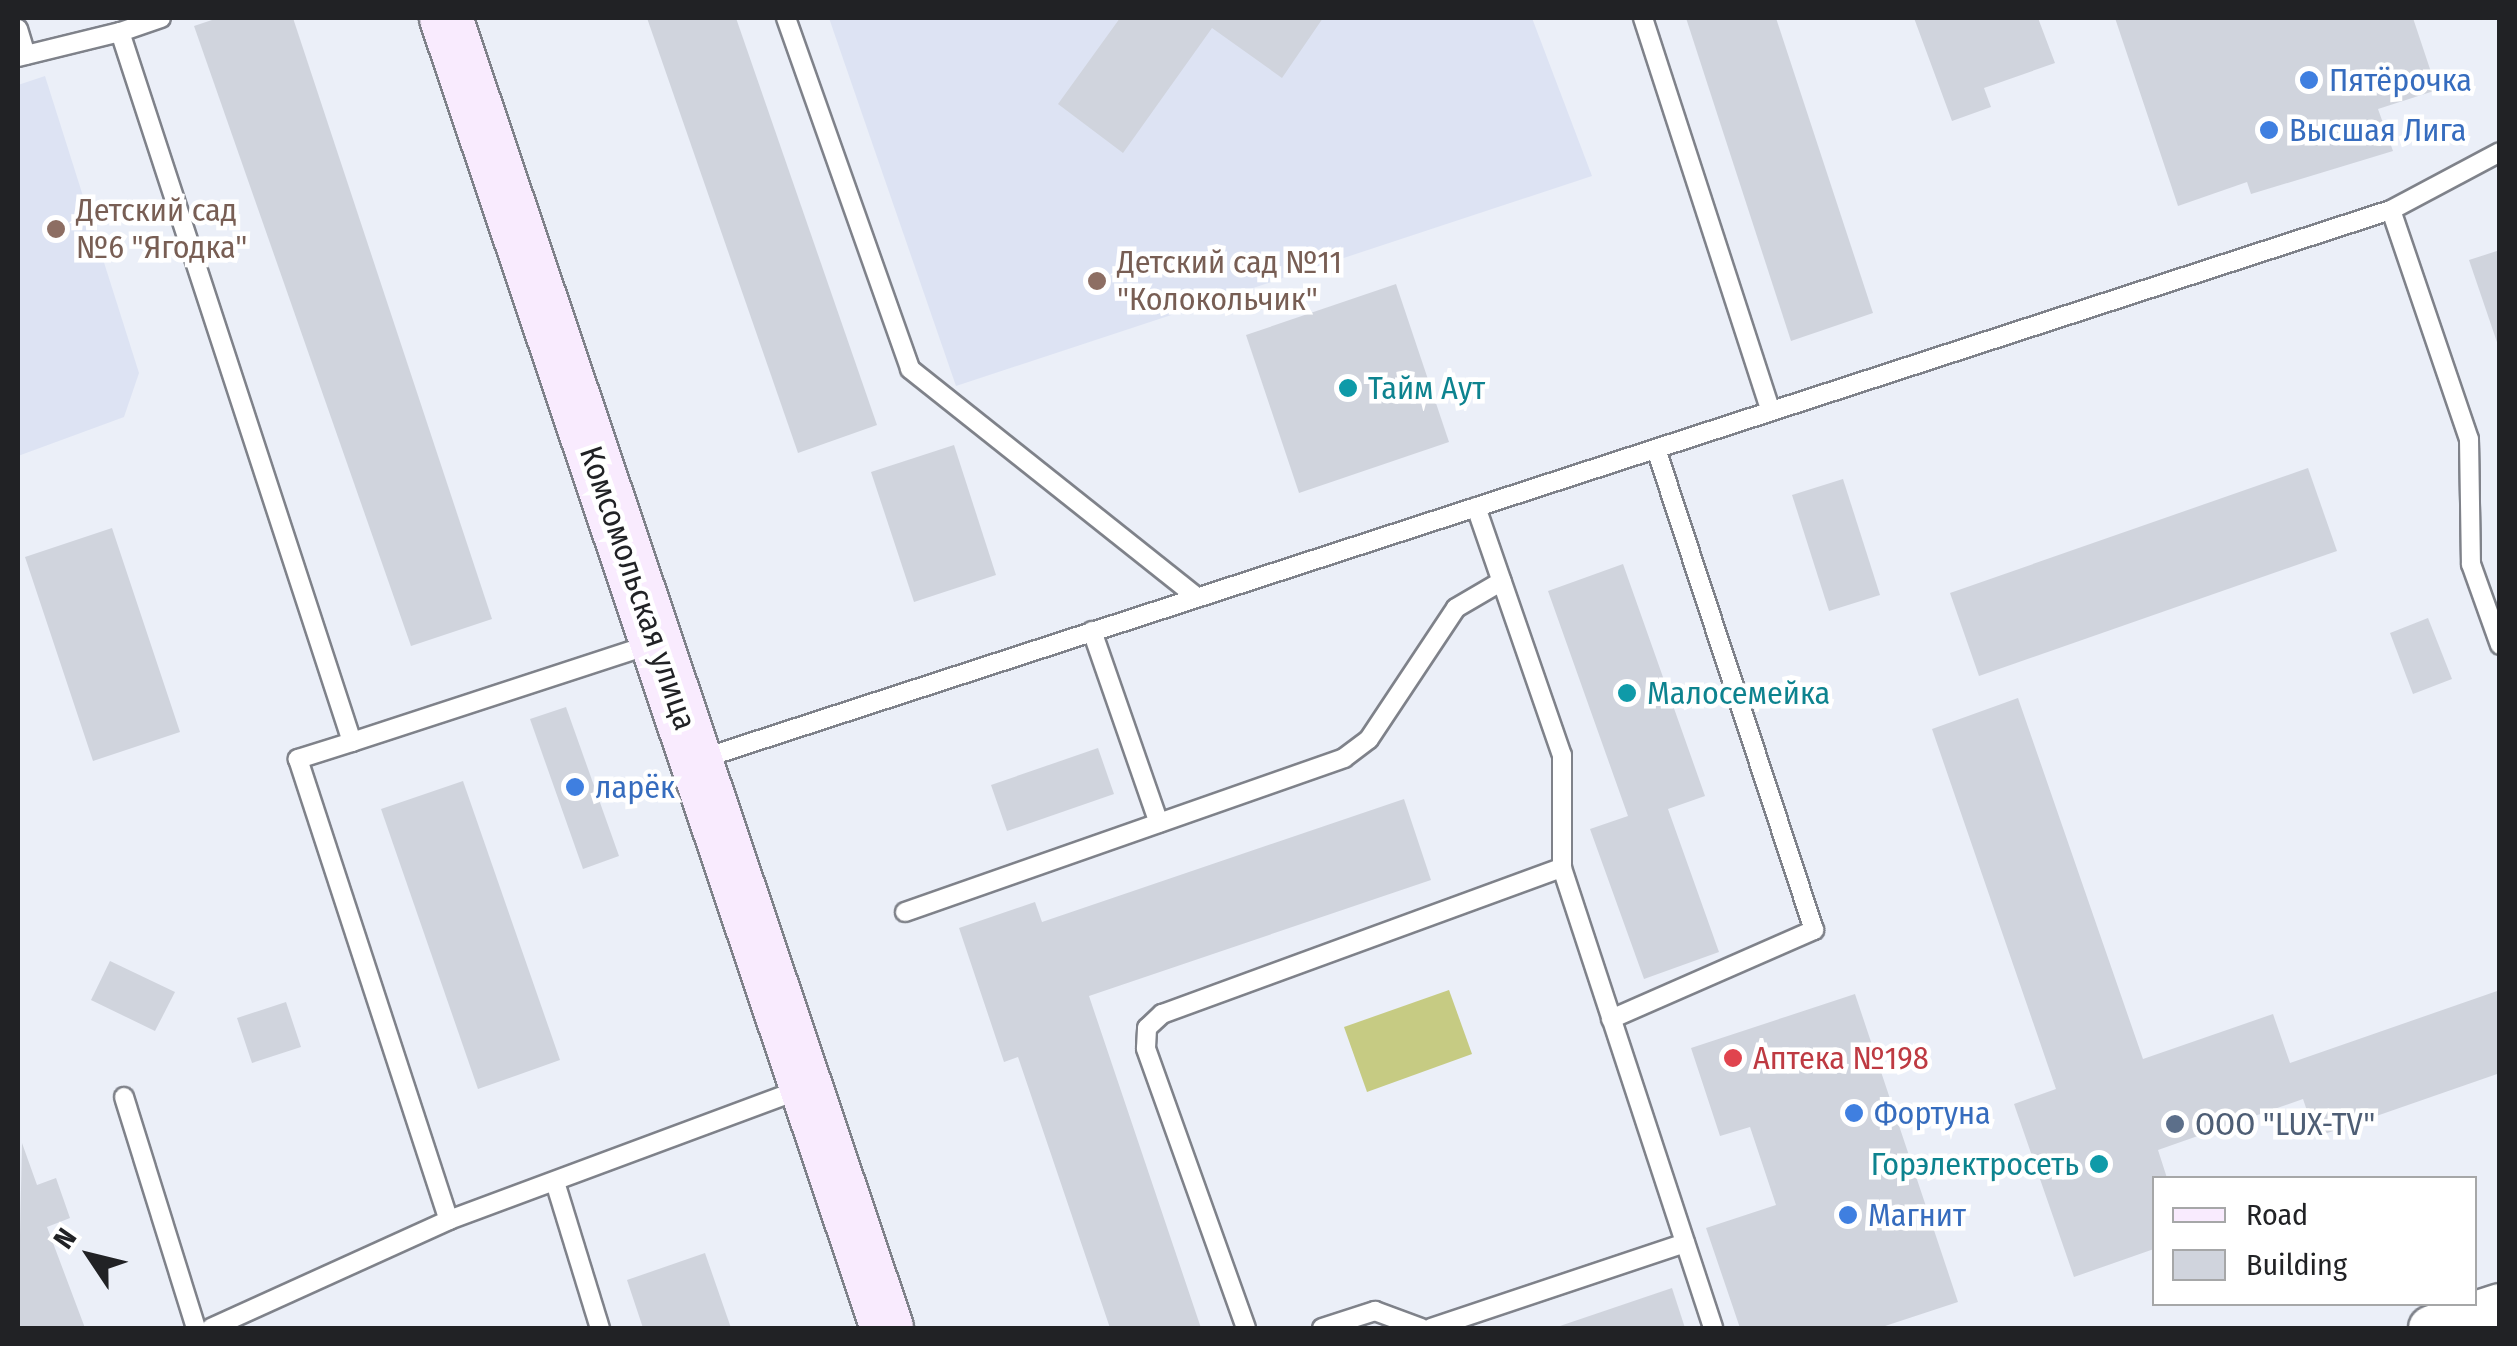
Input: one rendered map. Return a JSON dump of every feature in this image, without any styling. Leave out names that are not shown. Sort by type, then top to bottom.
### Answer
[{"type":"main road","name":"Комсомольская улица","points":[[446,18],[888,1328]]},
{"type":"street","points":[[2432,1328],[2500,1306]]},
{"type":"lane","points":[[18,29],[22,56],[161,18]]},
{"type":"lane","points":[[786,18],[910,369],[1197,597]]},
{"type":"lane","points":[[1644,18],[1771,411]]},
{"type":"lane","points":[[120,32],[352,742]]},
{"type":"lane","points":[[696,760],[2391,210],[2500,152]]},
{"type":"lane","points":[[2391,210],[2469,440],[2471,564],[2500,645]]},
{"type":"lane","points":[[1612,1019],[1800,943],[1816,912],[1656,448]]},
{"type":"lane","points":[[1476,506],[1562,755],[1562,868],[1713,1328]]},
{"type":"lane","points":[[905,912],[1357,751],[1456,608],[1502,581]]},
{"type":"lane","points":[[1092,631],[1159,823]]},
{"type":"lane","points":[[449,1220],[298,759],[656,642]]},
{"type":"lane","points":[[1246,1328],[1146,1048],[1147,1028],[1162,1014],[1562,868]]},
{"type":"lane","points":[[211,1328],[449,1220],[806,1088]]},
{"type":"lane","points":[[124,1098],[196,1328]]},
{"type":"lane","points":[[555,1182],[600,1328]]},
{"type":"lane","points":[[1431,1328],[1685,1244]]},
{"type":"lane","points":[[1322,1328],[1374,1311],[1421,1328]]},
{"type":"shaded area","name":"Детский сад №11 \"Колокольчик\"","points":[[829,18],[1532,18],[1592,176],[956,386]]},
{"type":"shaded area","name":"Детский сад №6 \"Ягодка\"","points":[[45,76],[139,373],[124,417],[18,456],[18,85]]},
{"type":"green space","points":[[1449,990],[1472,1054],[1367,1092],[1344,1027]]},
{"type":"building","points":[[218,18],[293,18],[492,619],[411,646],[194,26]]},
{"type":"building","points":[[647,18],[736,18],[877,425],[798,453]]},
{"type":"building","points":[[1120,18],[1323,18],[1282,78],[1212,28],[1123,153],[1058,104]]},
{"type":"building","points":[[1686,18],[1776,18],[1873,313],[1791,341]]},
{"type":"building","points":[[1914,18],[2038,18],[2055,63],[1984,88],[1991,107],[1952,121]]},
{"type":"building","name":"Высшая Лига","points":[[2115,18],[2413,18],[2437,90],[2378,109],[2393,151],[2251,194],[2247,182],[2178,206]]},
{"type":"building","points":[[2500,250],[2500,348],[2499,348],[2469,260]]},
{"type":"building","name":"Тайм Аут","points":[[1396,284],[1449,442],[1299,493],[1246,335]]},
{"type":"building","points":[[954,445],[996,575],[914,602],[871,472]]},
{"type":"building","points":[[2308,468],[2337,551],[1979,676],[1950,593]]},
{"type":"building","points":[[1843,479],[1880,595],[1829,611],[1792,495]]},
{"type":"building","points":[[112,528],[180,732],[93,761],[25,557]]},
{"type":"building","name":"Малосемейка","points":[[1623,564],[1705,796],[1668,809],[1719,952],[1644,979],[1590,829],[1628,816],[1548,591]]},
{"type":"building","points":[[2428,618],[2452,679],[2413,694],[2390,633]]},
{"type":"building","points":[[2018,698],[2143,1059],[2273,1014],[2290,1063],[2500,990],[2500,1073],[2316,1137],[2303,1099],[2158,1150],[2166,1176],[2152,1176],[2152,1250],[2074,1277],[2014,1104],[2056,1089],[1932,729]]},
{"type":"building","name":"ларёк","points":[[566,707],[619,856],[583,869],[530,719]]},
{"type":"building","points":[[1098,748],[1114,794],[1007,831],[991,785]]},
{"type":"building","points":[[463,781],[560,1060],[478,1089],[381,809]]},
{"type":"building","points":[[1404,799],[1431,880],[1089,996],[1201,1328],[1110,1328],[1018,1057],[1004,1062],[959,928],[1035,902],[1042,922]]},
{"type":"building","points":[[110,961],[175,992],[155,1031],[91,1000]]},
{"type":"building","points":[[1855,994],[1958,1302],[1879,1328],[1740,1328],[1706,1228],[1776,1205],[1750,1127],[1720,1136],[1691,1048]]},
{"type":"building","points":[[286,1002],[301,1047],[252,1063],[237,1018]]},
{"type":"building","points":[[22,1143],[37,1185],[56,1178],[70,1218],[47,1227],[85,1328],[18,1328]]},
{"type":"building","points":[[705,1253],[731,1328],[643,1328],[627,1280]]},
{"type":"building","points":[[1672,1288],[1685,1328],[1554,1328]]},
{"type":"place","name":"Пятёрочка","points":[[2309,80]]},
{"type":"place","name":"Высшая Лига","points":[[2269,130]]},
{"type":"place","name":"Детский сад №6 \"Ягодка\"","points":[[56,229]]},
{"type":"place","name":"Детский сад №11 \"Колокольчик\"","points":[[1097,281]]},
{"type":"place","name":"Тайм Аут","points":[[1348,388]]},
{"type":"place","name":"Малосемейка","points":[[1627,693]]},
{"type":"place","name":"ларёк","points":[[575,787]]},
{"type":"place","name":"Аптека №198","points":[[1733,1058]]},
{"type":"place","name":"Фортуна","points":[[1854,1113]]},
{"type":"place","name":"ООО \"LUX-TV\"","points":[[2175,1124]]},
{"type":"place","name":"Горэлектросеть","points":[[2099,1164]]},
{"type":"place","name":"Магнит","points":[[1848,1215]]}]
